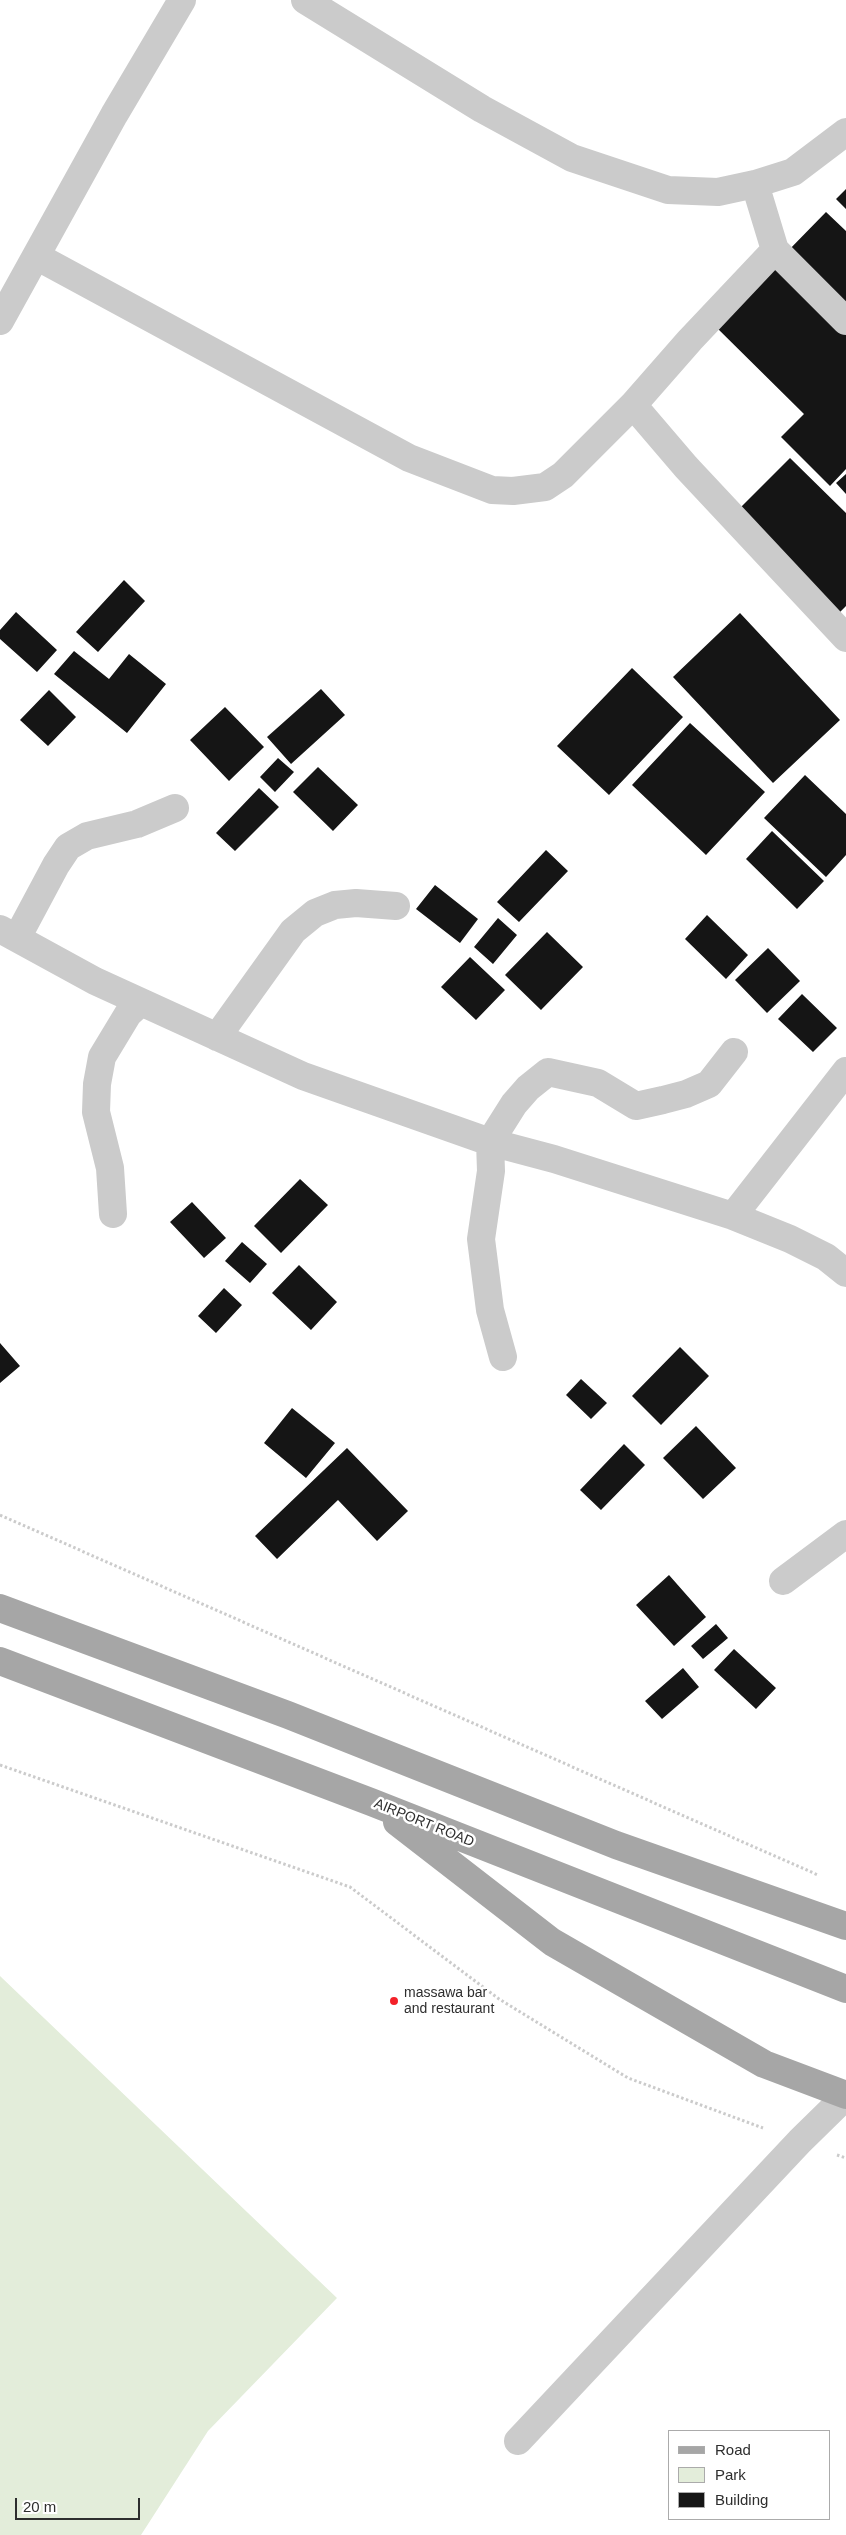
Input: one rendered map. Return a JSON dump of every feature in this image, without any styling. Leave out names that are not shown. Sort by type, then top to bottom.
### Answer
[{"type":"main road","points":[[0,1608],[288,1715],[616,1845],[846,1926]]},
{"type":"main road","name":"AIRPORT ROAD","points":[[1,1663],[371,1802],[846,1989]]},
{"type":"main road","points":[[371,1802],[552,1942],[764,2064],[846,2096]]},
{"type":"street","points":[[0,321],[182,0]]},
{"type":"street","points":[[305,0],[482,109],[572,158],[668,190],[718,192],[755,184],[793,172],[846,132]]},
{"type":"street","points":[[755,184],[775,250],[846,321]]},
{"type":"street","points":[[36,256],[409,458],[492,490],[533,490],[545,488],[563,475],[633,405],[690,340],[775,250]]},
{"type":"street","points":[[633,405],[686,467],[846,638]]},
{"type":"street","points":[[175,808],[137,824],[87,836],[68,847],[8,934],[140,1003],[303,1076],[490,1142],[554,1159],[733,1216],[817,1252],[846,1273]]},
{"type":"street","points":[[217,1038],[293,931],[315,913],[335,905],[356,903],[396,906]]},
{"type":"street","points":[[113,1214],[110,1168],[96,1112],[97,1084],[102,1057],[128,1014],[140,1003]]},
{"type":"street","points":[[503,1357],[490,1310],[481,1239],[491,1172],[490,1142],[514,1104],[528,1088],[548,1072],[598,1083],[636,1106],[686,1094],[709,1084],[734,1052]]},
{"type":"street","points":[[733,1216],[846,1071]]},
{"type":"street","points":[[783,1581],[846,1534]]},
{"type":"street","points":[[518,2441],[800,2141],[846,2096]]},
{"type":"path","points":[[0,1515],[819,1876]]},
{"type":"path","points":[[0,1765],[350,1887],[499,1999],[628,2078],[846,2158]]},
{"type":"green space","points":[[0,1976],[337,2298],[208,2431],[141,2535],[0,2535]]},
{"type":"building","points":[[846,189],[846,209],[836,199]]},
{"type":"building","points":[[826,212],[846,231],[846,315],[784,255]]},
{"type":"building","points":[[776,264],[846,334],[846,469],[830,486],[781,437],[804,414],[715,326]]},
{"type":"building","points":[[790,458],[846,513],[846,606],[837,615],[734,514]]},
{"type":"building","points":[[846,474],[846,494],[836,483]]},
{"type":"building","points":[[124,580],[145,601],[98,652],[76,632]]},
{"type":"building","points":[[16,612],[57,650],[37,672],[0,639],[0,630]]},
{"type":"building","points":[[740,613],[840,720],[773,783],[673,677]]},
{"type":"building","points":[[74,651],[109,679],[129,654],[166,684],[127,733],[54,674]]},
{"type":"building","points":[[632,668],[683,717],[609,795],[557,746]]},
{"type":"building","points":[[321,689],[345,715],[291,764],[267,737]]},
{"type":"building","points":[[49,690],[76,717],[48,746],[20,720]]},
{"type":"building","points":[[225,707],[264,747],[229,781],[190,740]]},
{"type":"building","points":[[690,723],[765,792],[706,855],[632,785]]},
{"type":"building","points":[[278,758],[294,772],[275,792],[260,777]]},
{"type":"building","points":[[318,767],[358,805],[333,831],[293,792]]},
{"type":"building","points":[[805,775],[846,814],[846,855],[826,877],[764,818]]},
{"type":"building","points":[[259,788],[279,807],[235,851],[216,833]]},
{"type":"building","points":[[772,831],[824,881],[797,909],[746,859]]},
{"type":"building","points":[[546,850],[568,871],[519,922],[497,902]]},
{"type":"building","points":[[435,885],[478,919],[460,943],[416,909]]},
{"type":"building","points":[[707,915],[748,955],[726,979],[685,939]]},
{"type":"building","points":[[498,918],[517,935],[493,964],[474,947]]},
{"type":"building","points":[[547,932],[583,967],[541,1010],[505,975]]},
{"type":"building","points":[[768,948],[800,981],[767,1013],[735,980]]},
{"type":"building","points":[[470,957],[505,990],[476,1020],[441,987]]},
{"type":"building","points":[[802,994],[837,1028],[813,1052],[778,1019]]},
{"type":"building","points":[[300,1179],[328,1205],[281,1253],[254,1226]]},
{"type":"building","points":[[192,1202],[226,1238],[204,1258],[170,1222]]},
{"type":"building","points":[[242,1242],[267,1264],[250,1283],[225,1261]]},
{"type":"building","points":[[299,1265],[337,1302],[311,1330],[272,1293]]},
{"type":"building","points":[[224,1288],[242,1305],[216,1333],[198,1316]]},
{"type":"building","points":[[0,1343],[20,1366],[0,1383]]},
{"type":"building","points":[[680,1347],[709,1376],[661,1425],[632,1396]]},
{"type":"building","points":[[581,1379],[607,1403],[591,1419],[566,1395]]},
{"type":"building","points":[[292,1408],[335,1443],[306,1478],[264,1443]]},
{"type":"building","points":[[696,1426],[736,1468],[703,1499],[663,1458]]},
{"type":"building","points":[[624,1444],[645,1465],[601,1510],[580,1490]]},
{"type":"building","points":[[347,1448],[408,1511],[377,1541],[338,1500],[277,1559],[255,1536]]},
{"type":"building","points":[[669,1575],[706,1617],[674,1646],[636,1605]]},
{"type":"building","points":[[716,1624],[728,1638],[703,1659],[691,1646]]},
{"type":"building","points":[[734,1649],[776,1688],[756,1709],[714,1670]]},
{"type":"building","points":[[683,1668],[699,1687],[662,1719],[645,1701]]},
{"type":"place","name":"massawa bar and restaurant","points":[[394,2001]]}]
